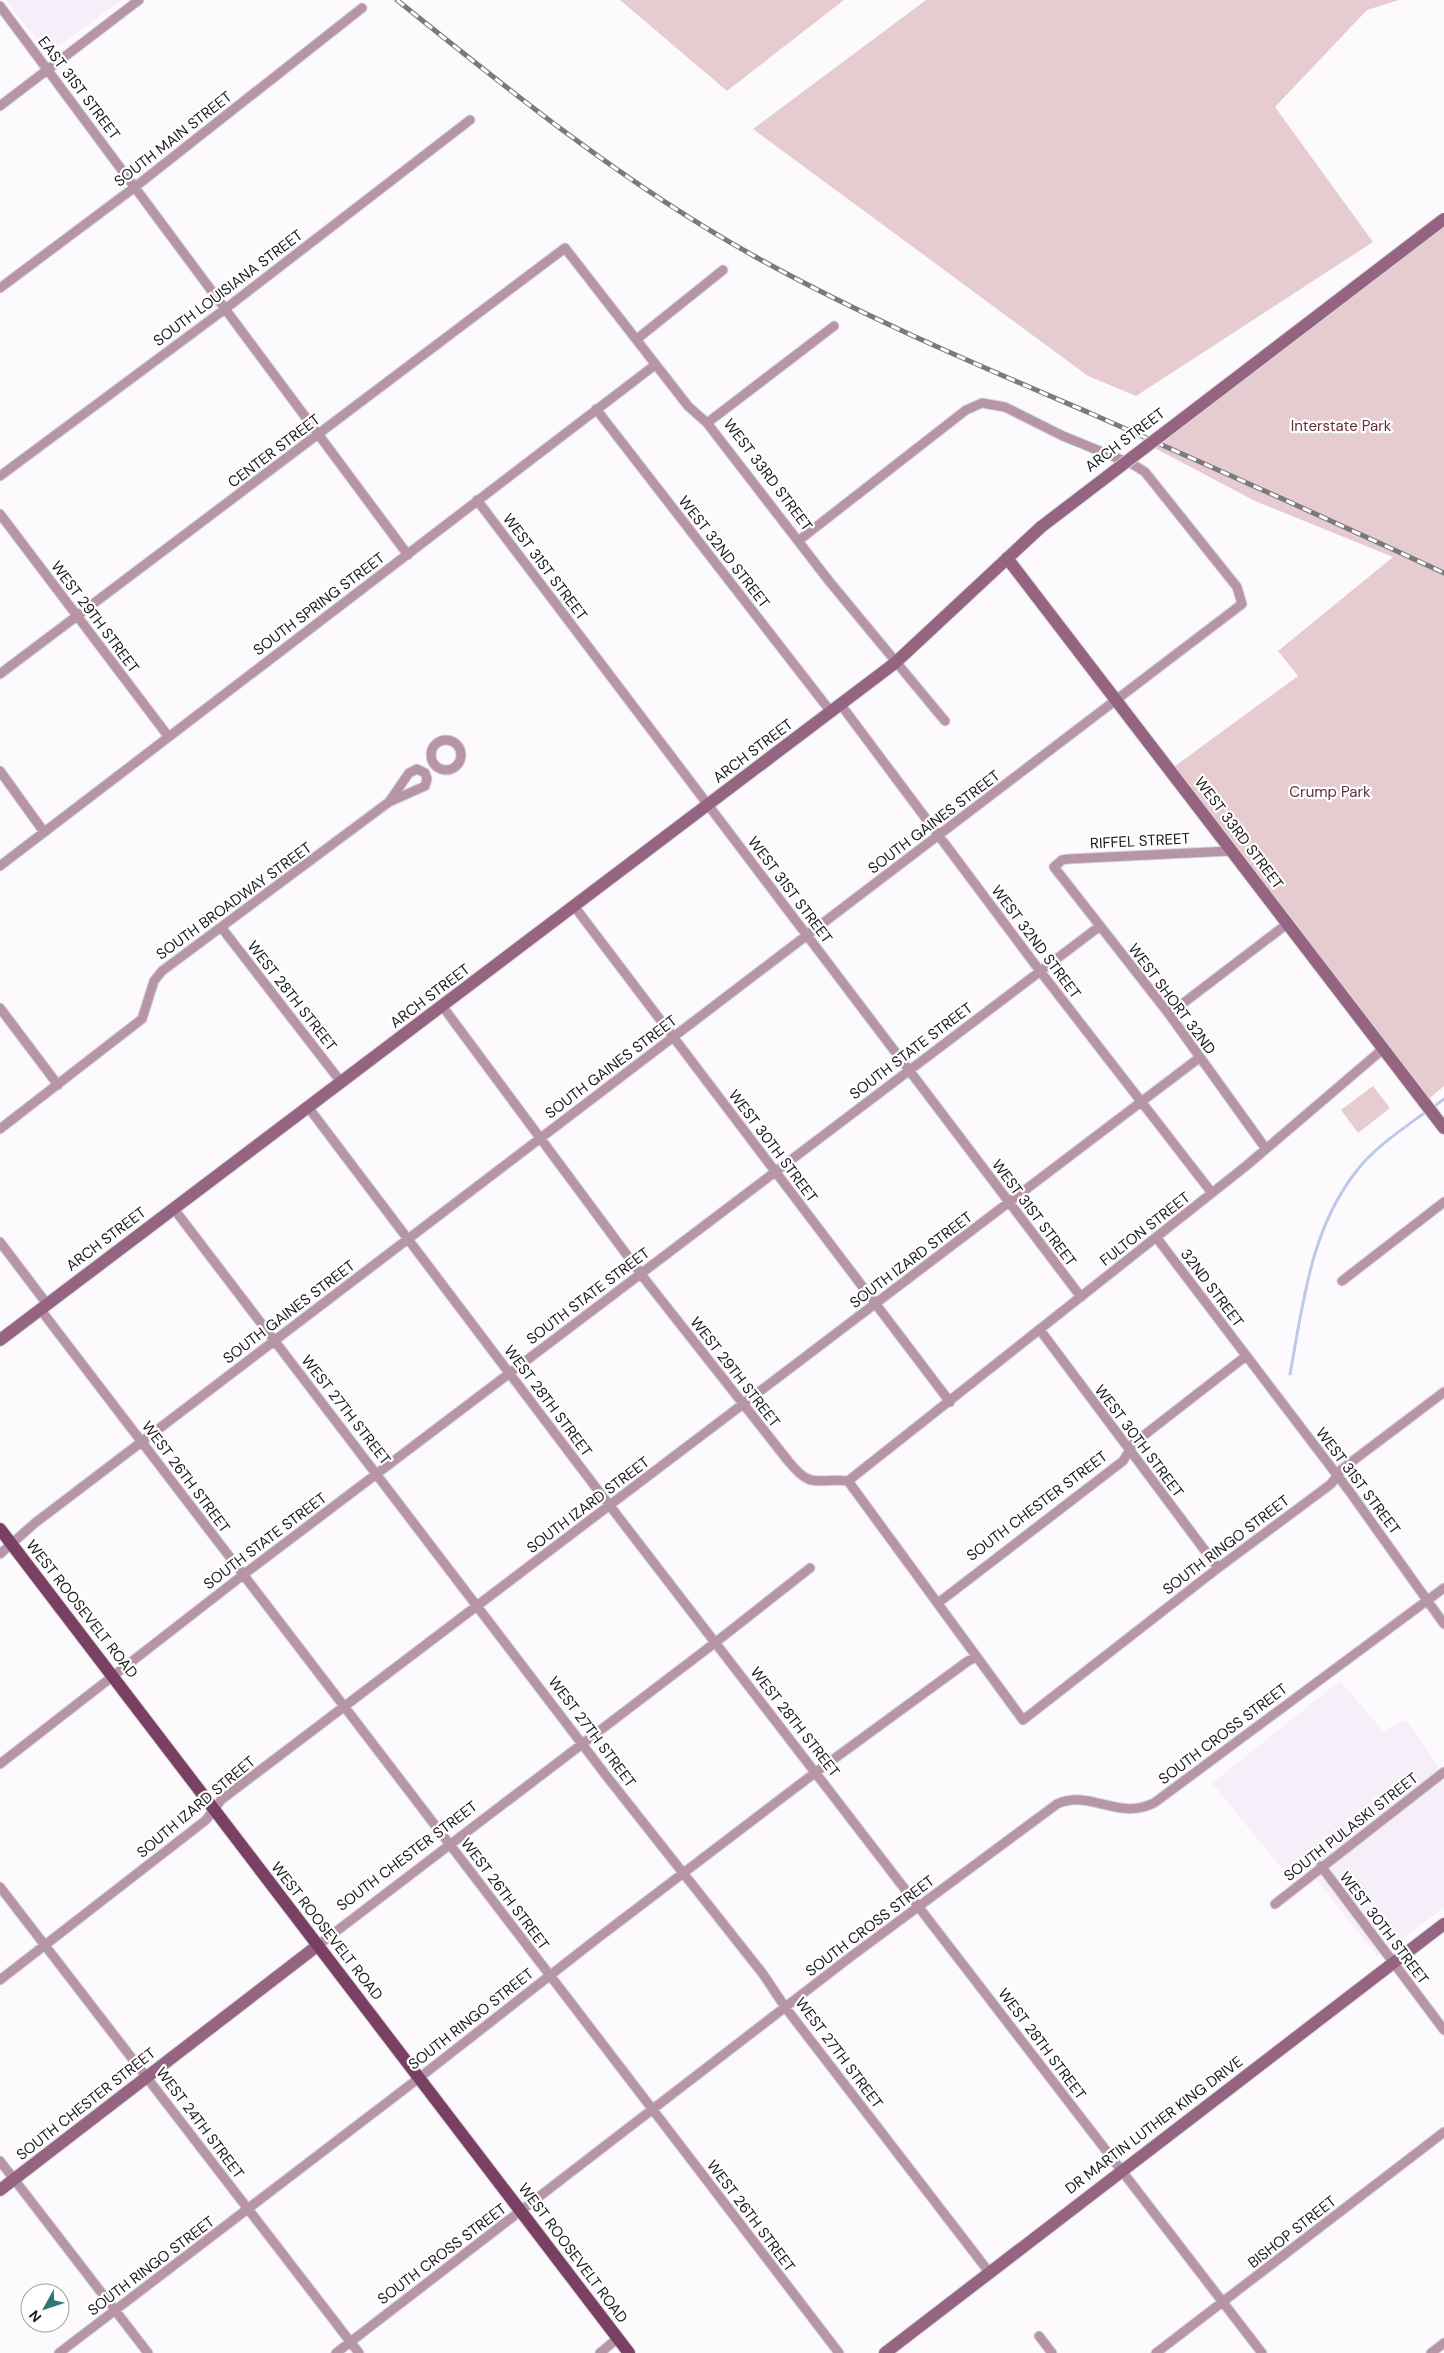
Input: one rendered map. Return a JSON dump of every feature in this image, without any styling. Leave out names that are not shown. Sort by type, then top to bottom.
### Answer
[{"type":"main road","name":"ARCH STREET","points":[[0,1340],[836,709],[895,663],[1041,527],[1444,219]]},
{"type":"main road","name":"WEST 33RD STREET","points":[[1007,558],[1441,1124]]},
{"type":"main road","name":"WEST ROOSEVELT ROAD","points":[[0,1529],[629,2353]]},
{"type":"main road","name":"DR MARTIN LUTHER KING DRIVE","points":[[885,2353],[1444,1924]]},
{"type":"main road","name":"SOUTH CHESTER STREET","points":[[0,2190],[317,1946]]},
{"type":"street","points":[[0,106],[140,0]]},
{"type":"street","name":"EAST 31ST STREET","points":[[0,6],[135,187]]},
{"type":"street","name":"SOUTH MAIN STREET","points":[[0,288],[135,187],[362,8]]},
{"type":"street","name":"SOUTH LOUISIANA STREET","points":[[0,476],[226,309],[470,120]]},
{"type":"street","points":[[135,187],[408,554]]},
{"type":"street","name":"WEST 33RD STREET","points":[[564,248],[688,406],[708,423],[798,541],[879,640],[895,663],[945,721]]},
{"type":"street","name":"CENTER STREET","points":[[0,674],[564,248]]},
{"type":"street","points":[[637,339],[723,270]]},
{"type":"street","points":[[708,423],[834,326]]},
{"type":"street","name":"SOUTH SPRING STREET","points":[[0,866],[655,365]]},
{"type":"street","name":"SOUTH GAINES STREET","points":[[0,1554],[19,1535],[1242,604],[1237,587],[1145,472],[995,404],[978,404],[966,410],[798,541]]},
{"type":"street","name":"WEST 32ND STREET","points":[[596,409],[939,835],[1040,971],[1212,1193]]},
{"type":"street","name":"WEST 31ST STREET","points":[[477,500],[1081,1297]]},
{"type":"street","name":"WEST 29TH STREET","points":[[0,514],[76,617],[168,736]]},
{"type":"street","name":"SOUTH BROADWAY STREET","points":[[425,774],[434,766]]},
{"type":"street","name":"SOUTH BROADWAY STREET","points":[[0,1129],[142,1020],[157,975],[389,802],[425,786],[427,779],[425,774],[417,769],[409,773],[389,802]]},
{"type":"street","points":[[0,771],[44,832]]},
{"type":"street","name":"RIFFEL STREET","points":[[1054,867],[1062,860],[1068,859],[1230,851]]},
{"type":"street","name":"WEST SHORT 32ND","points":[[1054,867],[1169,1014],[1266,1149]]},
{"type":"street","name":"WEST 30TH STREET","points":[[574,906],[950,1402]]},
{"type":"street","points":[[1169,1014],[1287,924]]},
{"type":"street","name":"SOUTH STATE STREET","points":[[0,1764],[101,1687],[112,1675],[509,1372],[1100,926]]},
{"type":"street","name":"WEST 28TH STREET","points":[[221,927],[340,1082]]},
{"type":"street","name":"WEST 29TH STREET","points":[[443,1007],[641,1273],[802,1478],[816,1481],[848,1481]]},
{"type":"street","points":[[0,1008],[58,1085]]},
{"type":"street","name":"FULTON STREET","points":[[848,1481],[1212,1193],[1383,1049]]},
{"type":"street","name":"SOUTH IZARD STREET","points":[[0,1980],[206,1820],[221,1800],[1199,1058]]},
{"type":"street","name":"WEST 28TH STREET","points":[[308,1107],[610,1506],[1262,2353]]},
{"type":"street","points":[[1342,1281],[1444,1202]]},
{"type":"street","name":"WEST 27TH STREET","points":[[174,1209],[583,1744],[671,1855],[683,1874],[764,1974],[785,2007],[989,2272]]},
{"type":"street","name":"32ND STREET","points":[[1156,1237],[1246,1356]]},
{"type":"street","name":"WEST 26TH STREET","points":[[0,1242],[43,1306],[141,1442],[839,2353]]},
{"type":"street","name":"WEST 30TH STREET","points":[[1040,1330],[1218,1568]]},
{"type":"street","name":"WEST 31ST STREET","points":[[1246,1356],[1337,1475],[1444,1624]]},
{"type":"street","name":"SOUTH CHESTER STREET","points":[[938,1603],[1123,1461],[1129,1448],[1246,1356]]},
{"type":"street","name":"SOUTH RINGO STREET","points":[[59,2353],[248,2210],[550,1975],[816,1772],[968,1661],[976,1658],[1024,1720],[1218,1568],[1330,1484],[1357,1457],[1444,1392]]},
{"type":"street","points":[[848,1481],[976,1658]]},
{"type":"street","name":"SOUTH CHESTER STREET","points":[[317,1946],[583,1744],[810,1568]]},
{"type":"street","name":"SOUTH CROSS STREET","points":[[336,2353],[785,2007],[1062,1801],[1076,1798],[1133,1810],[1154,1803],[1444,1588]]},
{"type":"street","name":"SOUTH PULASKI STREET","points":[[1275,1904],[1321,1866],[1444,1772]]},
{"type":"street","name":"WEST 30TH STREET","points":[[1321,1866],[1444,2030]]},
{"type":"street","name":"WEST 24TH STREET","points":[[0,1887],[359,2353]]},
{"type":"street","name":"BISHOP STREET","points":[[1156,2353],[1444,2132]]},
{"type":"street","points":[[0,2161],[148,2353]]},
{"type":"street","points":[[1039,2336],[1052,2353]]},
{"type":"street","points":[[600,2353],[618,2338]]},
{"type":"street","points":[[1431,2353],[1444,2343]]},
{"type":"shaded area","points":[[5,0],[122,0],[48,54]]},
{"type":"shaded area","points":[[1340,1681],[1383,1731],[1406,1720],[1444,1774],[1444,1908],[1377,1956],[1299,1858],[1282,1869],[1212,1783]]},
{"type":"green space","points":[[620,0],[844,0],[727,91]]},
{"type":"green space","points":[[926,0],[1399,0],[1367,10],[1275,107],[1373,242],[1136,396],[1088,376],[753,129]]},
{"type":"green space","points":[[1444,219],[1444,1086],[1424,1103],[1171,769],[1298,676],[1278,651],[1393,557],[1255,501],[1147,444]]},
{"type":"green space","points":[[1373,1086],[1390,1108],[1358,1133],[1341,1110]]},
{"type":"waterway","points":[[1432,1108],[1444,1099]]},
{"type":"waterway","points":[[1290,1374],[1310,1269],[1328,1219],[1340,1195],[1370,1155],[1427,1111]]},
{"type":"railway","points":[[397,0],[483,69],[614,168],[706,228],[754,256],[879,320],[1180,453],[1444,573]]},
{"type":"park label","name":"Interstate Park","points":[[1341,426]]},
{"type":"park label","name":"Crump Park","points":[[1330,792]]}]
